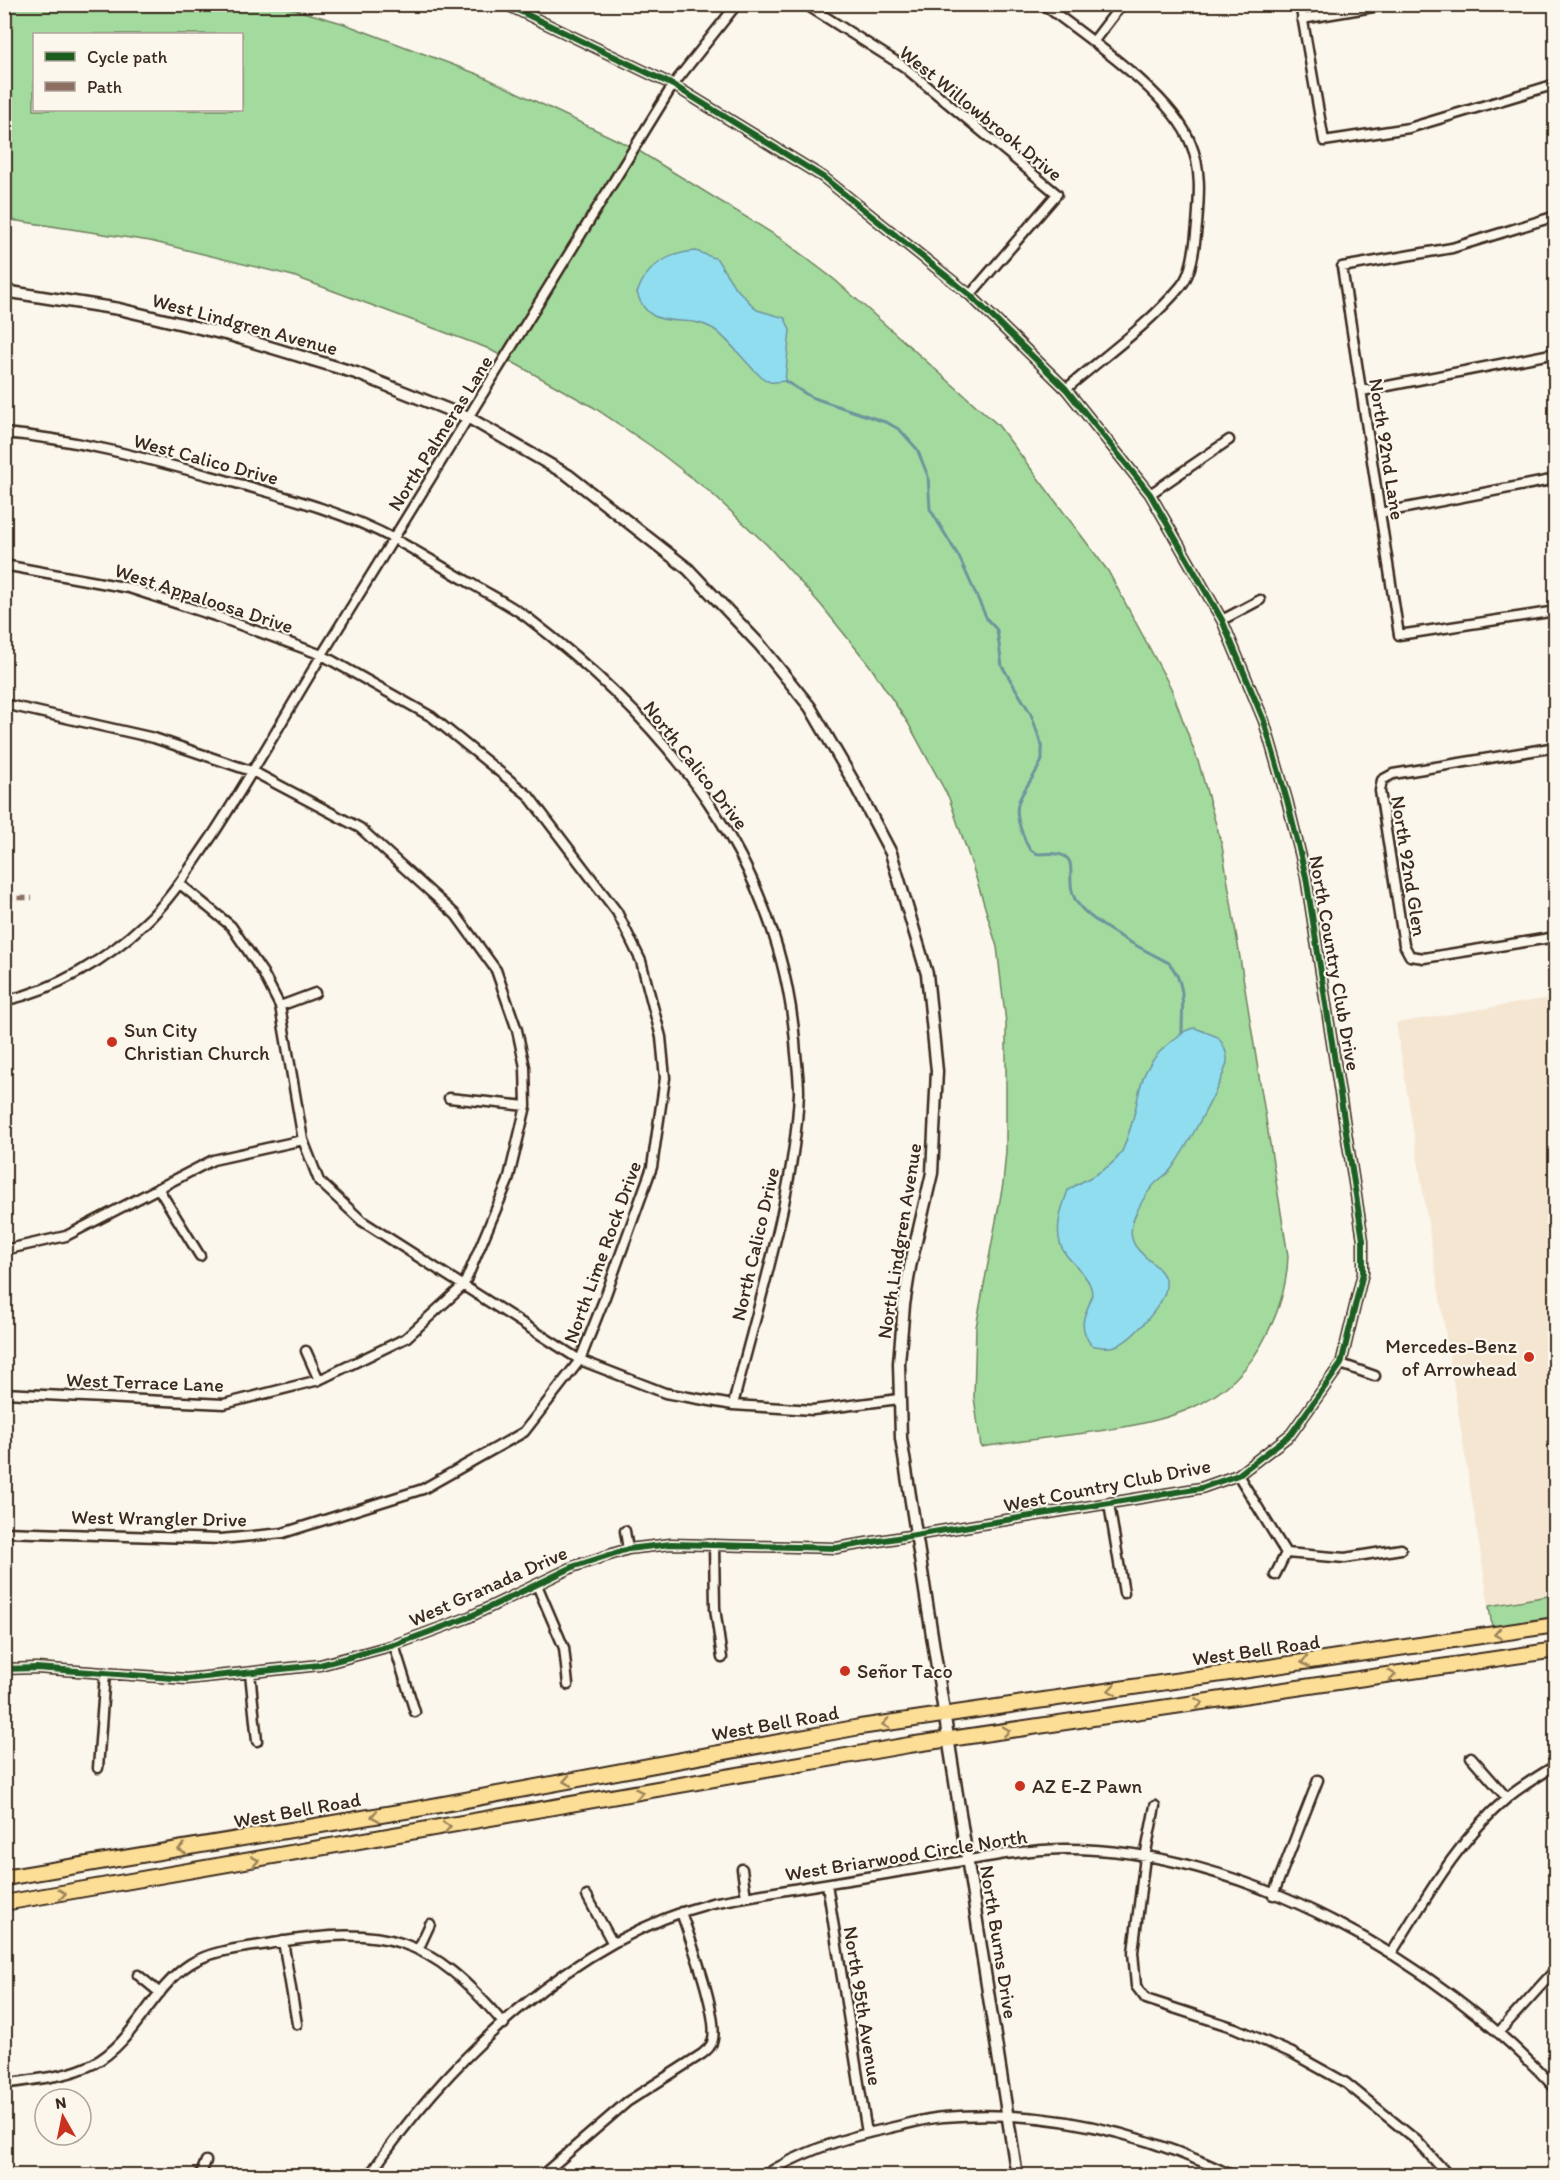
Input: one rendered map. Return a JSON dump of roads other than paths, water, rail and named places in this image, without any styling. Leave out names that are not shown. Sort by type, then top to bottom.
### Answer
[{"type":"main road","name":"West Bell Road","points":[[4,1878],[417,1809],[860,1727],[1556,1625]]},
{"type":"main road","points":[[4,1903],[948,1739],[1556,1650]]},
{"type":"street","points":[[505,4],[673,85]]},
{"type":"street","name":"North Palmeras Lane","points":[[4,1001],[23,997],[60,981],[100,959],[146,923],[180,884],[254,772],[322,655],[673,85],[737,4]]},
{"type":"street","name":"West Willowbrook Drive","points":[[805,4],[903,66],[1057,194],[970,295]]},
{"type":"street","points":[[1043,4],[1093,42],[1166,104],[1191,143],[1200,188],[1195,246],[1183,284],[1154,314],[1066,389]]},
{"type":"street","points":[[1093,42],[1122,4]]},
{"type":"street","points":[[1300,4],[1324,141],[1409,128],[1556,84]]},
{"type":"street","points":[[1302,19],[1391,4]]},
{"type":"street","name":"North Country Club Drive","points":[[673,85],[822,177],[970,295],[1066,389],[1150,494],[1222,620],[1264,721],[1306,877],[1363,1240],[1363,1273],[1356,1307]]},
{"type":"street","name":"North 92nd Lane","points":[[1556,216],[1452,248],[1342,267],[1399,635],[1556,611]]},
{"type":"street","name":"West Lindgren Avenue","points":[[4,291],[119,309],[233,336],[356,374],[469,418]]},
{"type":"street","points":[[1362,391],[1556,353]]},
{"type":"street","name":"North Lindgren Avenue","points":[[469,418],[568,475],[688,569],[760,645],[810,707],[853,781],[891,854],[927,974],[938,1071],[932,1173],[906,1286],[900,1344],[898,1399],[903,1457],[944,1715]]},
{"type":"street","name":"West Calico Drive","points":[[4,433],[44,436],[156,461],[308,503],[394,539]]},
{"type":"street","points":[[1150,494],[1229,440]]},
{"type":"street","points":[[1380,513],[1556,479]]},
{"type":"street","name":"North Calico Drive","points":[[394,539],[525,616],[611,687],[650,726],[693,781],[737,844],[764,905],[783,962],[790,1001],[799,1091],[789,1180],[733,1405]]},
{"type":"street","name":"West Appaloosa Drive","points":[[4,565],[129,588],[322,655]]},
{"type":"street","points":[[1222,620],[1260,600]]},
{"type":"street","name":"North Lime Rock Drive","points":[[322,655],[432,717],[528,795],[616,912],[641,962],[661,1038],[665,1078],[658,1132],[652,1167],[630,1234],[580,1360]]},
{"type":"street","points":[[4,704],[154,738],[254,772],[360,828],[456,915],[496,970],[517,1030],[525,1067],[526,1106],[508,1181],[464,1285]]},
{"type":"street","name":"North 92nd Glen","points":[[1556,747],[1393,774],[1382,780],[1380,791],[1404,945],[1410,956],[1424,958],[1556,937]]},
{"type":"street","points":[[180,884],[231,926],[263,973],[280,1006],[303,1140],[319,1181],[354,1213],[580,1360],[665,1393],[733,1405],[813,1410],[898,1399]]},
{"type":"street","points":[[280,1006],[315,993]]},
{"type":"street","points":[[449,1098],[526,1106]]},
{"type":"street","points":[[4,1250],[66,1236],[213,1160],[303,1140]]},
{"type":"street","points":[[158,1188],[200,1256]]},
{"type":"street","name":"West Terrace Lane","points":[[4,1394],[224,1404],[319,1380],[406,1338],[464,1285]]},
{"type":"street","name":"West Country Club Drive","points":[[915,1536],[1201,1488],[1238,1475],[1291,1434],[1341,1364],[1356,1307]]},
{"type":"street","points":[[306,1351],[319,1380]]},
{"type":"street","name":"West Wrangler Drive","points":[[4,1532],[220,1539],[283,1533],[423,1489],[524,1432],[580,1360]]},
{"type":"street","points":[[1341,1364],[1375,1376]]},
{"type":"street","points":[[1238,1475],[1286,1553]]},
{"type":"street","points":[[1109,1504],[1124,1593]]},
{"type":"street","points":[[625,1531],[628,1549]]},
{"type":"street","name":"West Granada Drive","points":[[4,1669],[36,1668],[186,1679],[320,1665],[394,1645],[466,1618],[585,1562],[628,1549],[671,1544],[836,1548],[915,1536]]},
{"type":"street","points":[[714,1545],[715,1608],[722,1658]]},
{"type":"street","points":[[1286,1553],[1345,1558],[1401,1549]]},
{"type":"street","points":[[1275,1575],[1286,1553]]},
{"type":"street","points":[[537,1585],[564,1648],[568,1685]]},
{"type":"street","points":[[394,1645],[415,1712]]},
{"type":"street","points":[[98,1768],[105,1673]]},
{"type":"street","points":[[250,1673],[257,1741]]},
{"type":"street","name":"North Burns Drive","points":[[944,1715],[1017,2175]]},
{"type":"street","points":[[1471,1758],[1507,1798]]},
{"type":"street","points":[[1391,1954],[1436,1882],[1474,1830],[1507,1798],[1556,1765]]},
{"type":"street","points":[[1273,1895],[1318,1780]]},
{"type":"street","points":[[1155,1806],[1145,1857],[1133,1952],[1136,1986],[1146,1999],[1234,2028],[1292,2053],[1346,2083],[1416,2140],[1449,2175]]},
{"type":"street","name":"West Briarwood Circle North","points":[[369,2175],[405,2126],[440,2086],[504,2024],[566,1972],[612,1942],[681,1912],[746,1897],[967,1861],[1061,1849],[1145,1857],[1214,1874],[1273,1895],[1333,1921],[1391,1954],[1448,1992],[1498,2033],[1556,2089]]},
{"type":"street","points":[[742,1869],[746,1897]]},
{"type":"street","name":"North 95th Avenue","points":[[827,1884],[867,2133]]},
{"type":"street","points":[[587,1896],[612,1942]]},
{"type":"street","points":[[541,2175],[627,2102],[702,2054],[711,2044],[713,2031],[709,2009],[681,1912]]},
{"type":"street","points":[[418,1950],[430,1924]]},
{"type":"street","points":[[4,2084],[72,2072],[94,2063],[117,2045],[182,1969],[203,1957],[329,1934],[356,1934],[383,1938],[418,1950],[466,1981],[504,2024]]},
{"type":"street","points":[[283,1941],[297,2024]]},
{"type":"street","points":[[1498,2033],[1556,1969]]},
{"type":"street","points":[[138,1975],[160,1993]]},
{"type":"street","points":[[764,2175],[792,2158],[867,2133],[942,2117],[1009,2115],[1059,2119],[1104,2127],[1156,2142],[1234,2175]]},
{"type":"street","points":[[200,2175],[206,2161]]},
{"type":"water","points":[[696,251],[717,259],[734,286],[757,310],[785,318],[790,330],[785,381],[772,382],[764,379],[712,328],[702,324],[659,318],[650,314],[643,306],[637,293],[652,268],[667,258]]},
{"type":"water","points":[[1195,1028],[1218,1037],[1220,1040],[1227,1055],[1224,1072],[1203,1116],[1178,1159],[1171,1170],[1144,1198],[1134,1218],[1131,1231],[1138,1249],[1164,1277],[1166,1287],[1164,1294],[1154,1311],[1132,1336],[1111,1347],[1091,1345],[1083,1326],[1091,1299],[1090,1285],[1083,1273],[1062,1249],[1059,1241],[1060,1214],[1065,1198],[1068,1190],[1110,1165],[1121,1153],[1133,1121],[1145,1073],[1160,1052],[1180,1035]]},
{"type":"waterway","points":[[785,381],[811,397],[888,423],[900,430],[917,449],[928,476],[930,509],[959,557],[987,619],[997,630],[1002,666],[1031,714],[1042,746],[1042,760],[1018,804],[1019,824],[1026,843],[1036,853],[1064,856],[1069,860],[1072,892],[1083,909],[1105,927],[1169,963],[1179,979],[1181,988],[1182,1033]]},
{"type":"place","name":"Sun City Christian Church","points":[[112,1042]]},
{"type":"place","name":"Mercedes-Benz of Arrowhead","points":[[1529,1357]]},
{"type":"place","name":"Señor Taco","points":[[845,1671]]},
{"type":"place","name":"AZ E-Z Pawn","points":[[1020,1786]]}]
